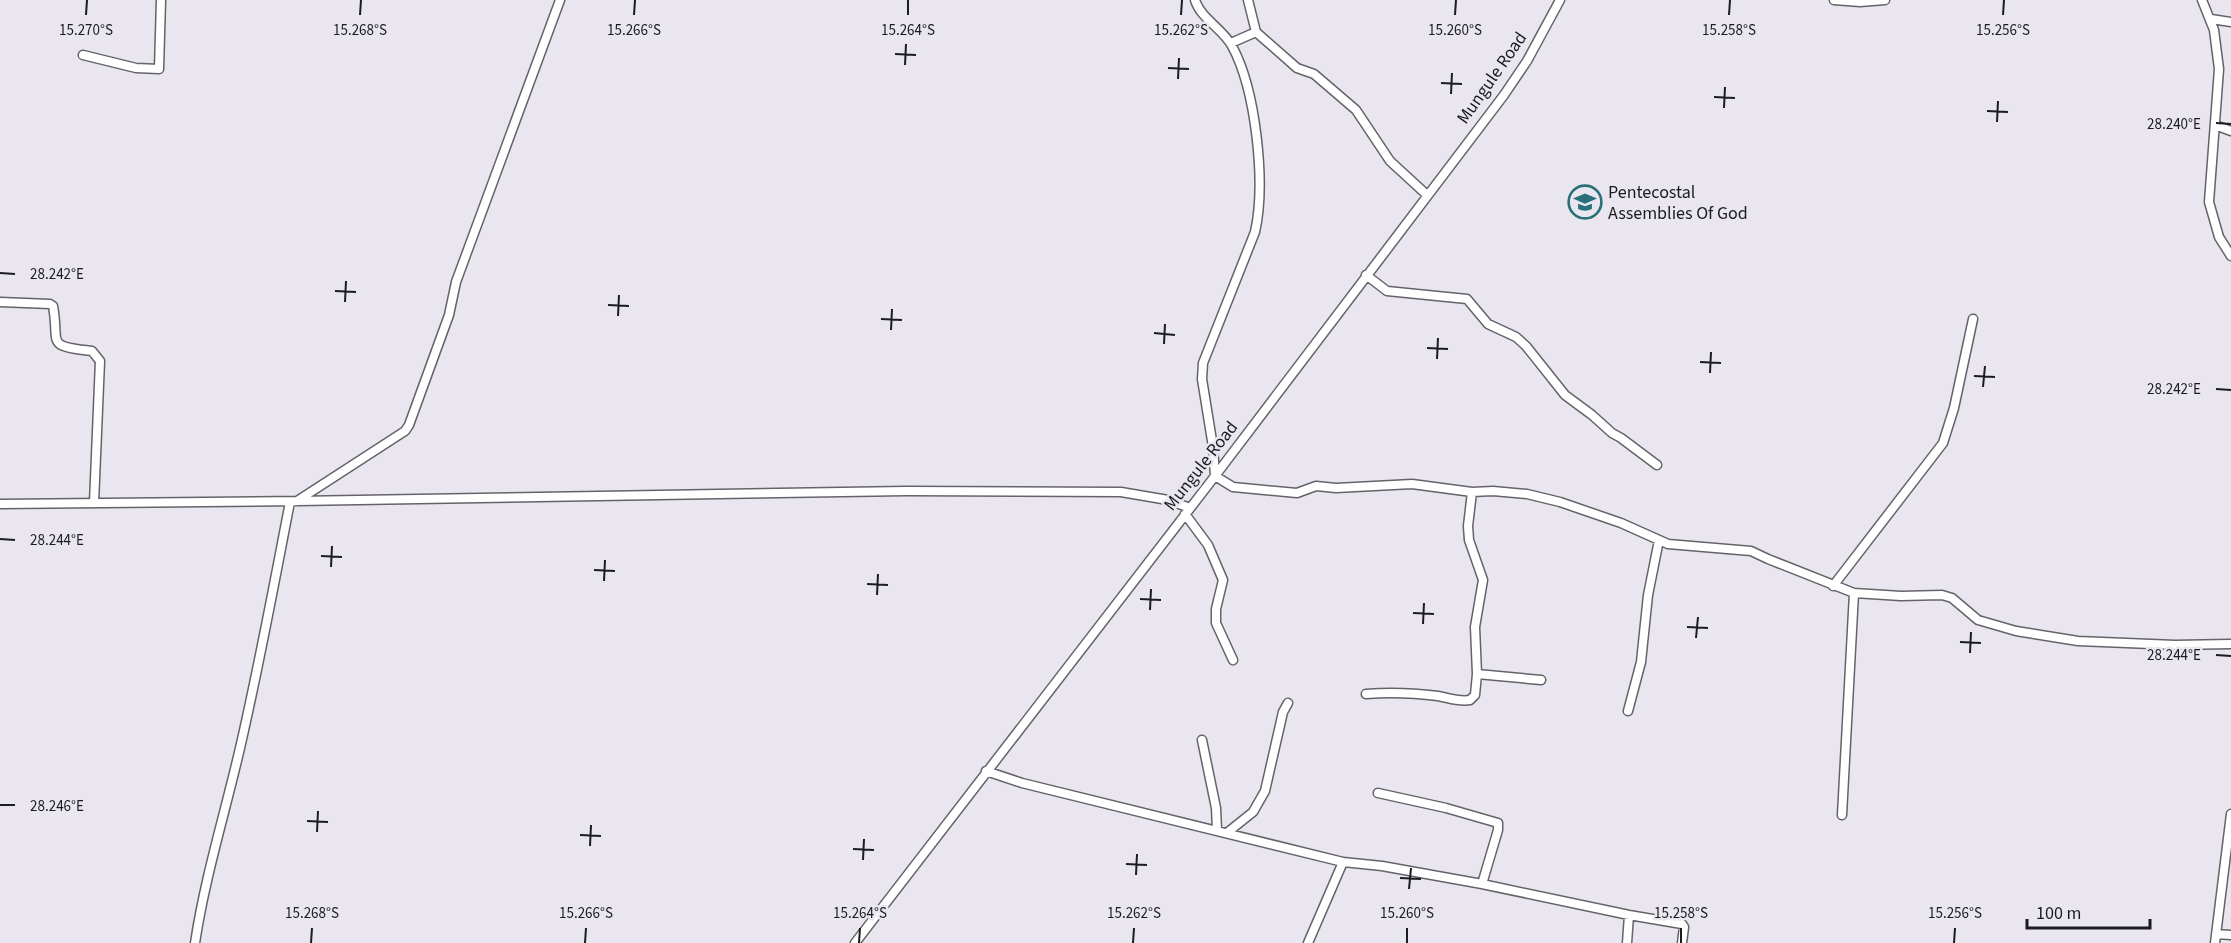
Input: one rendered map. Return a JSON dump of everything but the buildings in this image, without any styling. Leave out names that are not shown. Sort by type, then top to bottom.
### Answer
[{"type":"street","points":[[83,55],[136,68],[159,69],[161,0]]},
{"type":"street","points":[[195,943],[201,899],[215,853],[258,669],[293,502],[405,431],[449,315],[456,282],[560,0]]},
{"type":"street","points":[[1195,0],[1198,8],[1226,36],[1242,65],[1258,141],[1259,214],[1248,251],[1203,363],[1202,379],[1212,439],[1215,476],[1233,487],[1298,492],[1304,492],[1316,486],[1336,488],[1401,484],[1427,485],[1472,492],[1493,490],[1527,494],[1560,502],[1621,523],[1668,544],[1751,550],[1854,593],[1891,596],[1942,595],[1952,598],[1978,620],[2016,631],[2078,641],[2230,645]]},
{"type":"street","points":[[1248,0],[1256,32],[1297,68],[1314,74],[1356,110],[1390,161],[1427,195]]},
{"type":"street","name":"Mungule Road","points":[[855,943],[1215,476],[1504,95],[1527,61],[1560,0]]},
{"type":"street","points":[[1834,0],[1860,2],[1885,0]]},
{"type":"street","points":[[2202,0],[2211,19],[2219,69],[2209,202],[2219,237],[2231,256]]},
{"type":"street","points":[[2211,19],[2231,22]]},
{"type":"street","points":[[1231,43],[1256,32]]},
{"type":"street","points":[[2215,125],[2231,131]]},
{"type":"street","points":[[1366,275],[1388,291],[1467,299],[1488,324],[1516,337],[1526,346],[1565,395],[1657,465]]},
{"type":"street","points":[[0,302],[50,304],[53,306],[55,338],[58,344],[66,348],[92,351],[99,361],[94,503]]},
{"type":"street","points":[[1833,586],[1943,443],[1954,408],[1973,319]]},
{"type":"street","points":[[0,504],[293,502],[689,493],[1121,492],[1168,500],[1187,511],[1208,545],[1223,580],[1216,609],[1216,623],[1233,660]]},
{"type":"street","points":[[1366,693],[1388,692],[1437,696],[1460,702],[1470,700],[1475,695],[1477,674],[1475,627],[1483,580],[1469,540],[1468,526],[1472,492]]},
{"type":"street","points":[[1628,711],[1641,662],[1648,595],[1659,540]]},
{"type":"street","points":[[1842,815],[1854,593]]},
{"type":"street","points":[[1477,674],[1541,680]]},
{"type":"street","points":[[1228,832],[1253,812],[1265,791],[1283,712],[1288,703]]},
{"type":"street","points":[[1202,740],[1216,808],[1217,830]]},
{"type":"street","points":[[986,771],[1022,783],[1343,861],[1482,884],[1682,924],[1684,927],[1682,943]]},
{"type":"street","points":[[1378,793],[1446,808],[1498,823],[1482,884]]},
{"type":"street","points":[[2231,814],[2229,848],[2215,938],[2231,935]]},
{"type":"street","points":[[1308,943],[1343,861]]},
{"type":"street","points":[[1627,943],[1629,915]]},
{"type":"place","name":"Pentecostal Assemblies Of God","points":[[1585,202]]}]
